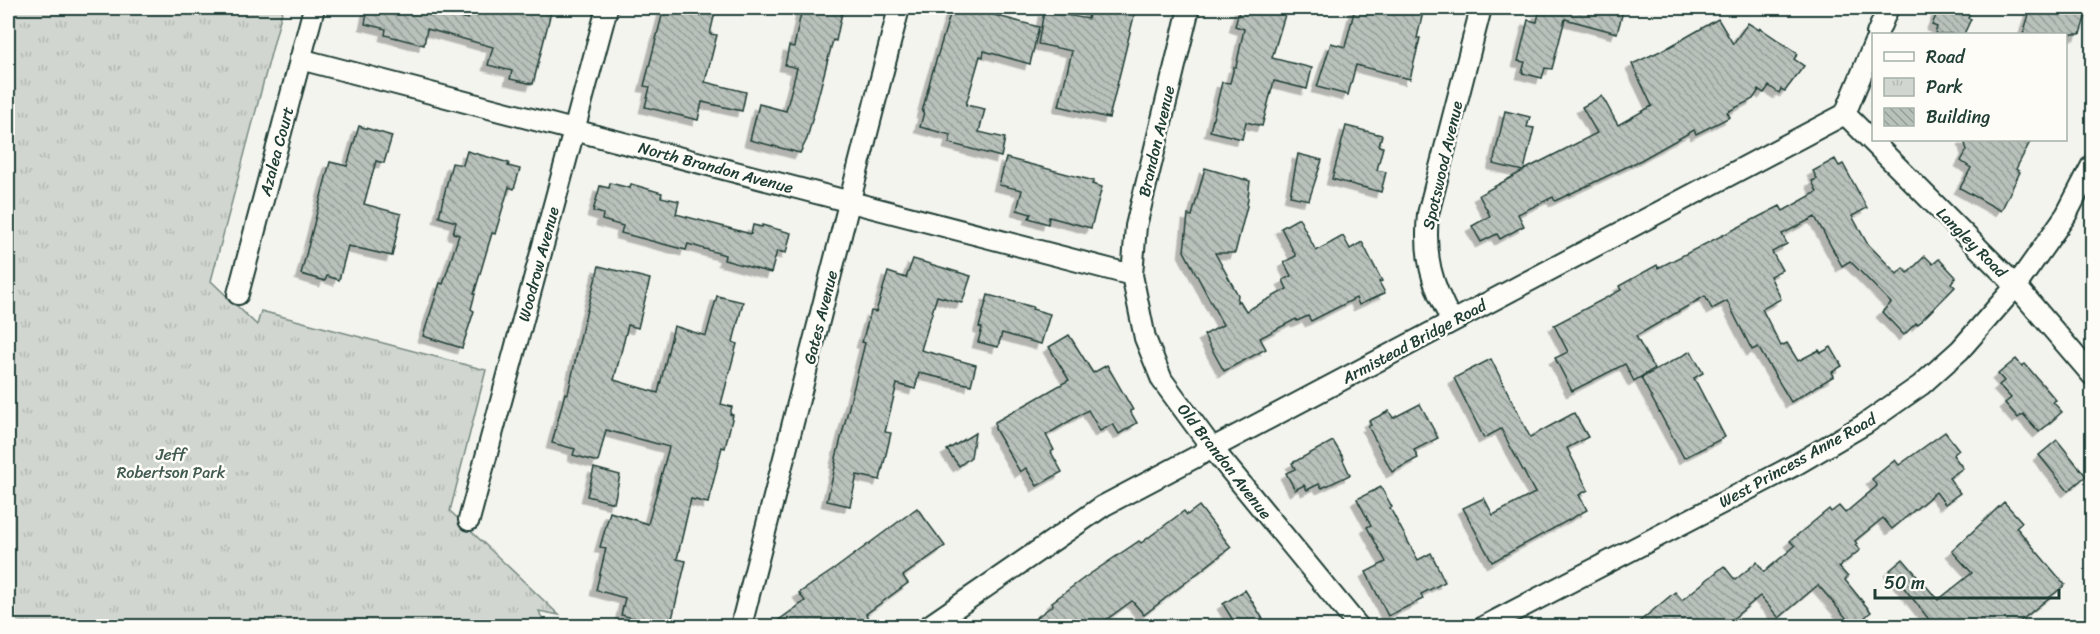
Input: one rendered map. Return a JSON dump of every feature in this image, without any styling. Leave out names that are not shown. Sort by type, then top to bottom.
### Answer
[{"type":"street","name":"Azalea Court","points":[[238,294],[314,8]]},
{"type":"street","name":"Woodrow Avenue","points":[[469,520],[607,8]]},
{"type":"street","name":"Gates Avenue","points":[[741,627],[900,8]]},
{"type":"street","name":"Brandon Avenue","points":[[1132,275],[1136,226],[1189,8]]},
{"type":"street","name":"Spotswood Avenue","points":[[1452,321],[1429,268],[1426,238],[1428,214],[1481,8]]},
{"type":"street","points":[[1877,33],[1888,8]]},
{"type":"street","points":[[1845,114],[1872,49]]},
{"type":"street","name":"North Brandon Avenue","points":[[300,59],[1132,275]]},
{"type":"street","name":"Armistead Bridge Road","points":[[929,627],[1103,506],[1845,114]]},
{"type":"street","name":"Langley Road","points":[[1845,114],[2016,286],[2092,375]]},
{"type":"street","name":"West Princess Anne Road","points":[[1485,627],[1797,464],[1865,424],[1921,385],[1959,350],[2016,286],[2066,214],[2092,165]]},
{"type":"street","name":"Old Brandon Avenue","points":[[1132,275],[1145,338],[1162,380],[1212,448],[1358,627]]},
{"type":"green space","name":"Jeff Robertson Park","points":[[8,8],[283,8],[211,281],[257,325],[261,311],[486,370],[450,511],[559,615],[539,611],[545,626],[8,626]]},
{"type":"building","points":[[368,8],[425,8],[468,19],[471,8],[552,8],[533,84],[510,79],[512,71],[488,65],[493,47],[427,29],[424,45],[385,35],[386,29],[365,24]]},
{"type":"building","points":[[664,8],[716,8],[710,34],[717,35],[705,82],[746,92],[742,111],[702,102],[698,120],[645,107],[650,87],[644,86]]},
{"type":"building","points":[[802,8],[843,8],[836,41],[833,40],[807,139],[800,153],[750,140],[759,104],[786,111],[797,68],[785,65],[789,46],[794,47]]},
{"type":"building","points":[[952,8],[996,8],[994,15],[1039,27],[1030,64],[984,51],[983,57],[980,56],[966,105],[985,109],[979,132],[1005,138],[1001,157],[949,143],[951,135],[920,127],[931,77]]},
{"type":"building","points":[[1090,8],[1136,8],[1109,118],[1059,106],[1072,51],[1038,44],[1044,11],[1088,19]]},
{"type":"building","points":[[1240,8],[1287,8],[1272,58],[1312,68],[1307,89],[1274,81],[1262,126],[1246,122],[1242,139],[1210,131],[1222,82],[1230,83],[1234,67],[1236,67],[1244,29],[1235,26]]},
{"type":"building","points":[[1355,8],[1424,8],[1417,38],[1420,38],[1410,79],[1356,65],[1348,95],[1317,87],[1331,43],[1345,47]]},
{"type":"building","points":[[1547,8],[1624,8],[1617,33],[1565,19],[1552,69],[1545,68],[1542,78],[1522,73],[1525,62],[1518,61],[1528,20],[1537,22],[1539,12],[1547,13]]},
{"type":"building","points":[[1939,8],[1972,8],[1968,18],[1971,19],[1964,33],[1935,33],[1937,27],[1932,25]]},
{"type":"building","points":[[2031,8],[2082,8],[2080,13],[2086,15],[2080,34],[2023,33]]},
{"type":"building","points":[[1718,19],[1733,44],[1748,23],[1759,30],[1760,28],[1798,54],[1794,59],[1804,66],[1785,91],[1781,89],[1779,93],[1769,86],[1764,93],[1759,90],[1753,99],[1727,112],[1730,117],[1696,134],[1694,130],[1641,160],[1555,201],[1553,197],[1518,214],[1524,226],[1500,239],[1497,234],[1481,242],[1472,226],[1490,216],[1479,195],[1523,171],[1493,164],[1505,111],[1530,117],[1527,127],[1534,128],[1524,170],[1597,133],[1582,107],[1602,96],[1618,125],[1652,106],[1632,64],[1669,47]]},
{"type":"building","points":[[359,126],[392,136],[384,163],[376,161],[364,204],[401,214],[392,256],[348,246],[339,280],[327,276],[325,281],[301,274],[330,162],[347,166]]},
{"type":"building","points":[[1346,126],[1382,135],[1379,146],[1383,147],[1377,170],[1386,172],[1381,192],[1332,179]]},
{"type":"building","points":[[1964,141],[2030,141],[2016,169],[2020,172],[2001,211],[1960,188],[1971,168],[1961,161],[1967,150]]},
{"type":"building","points":[[467,151],[509,163],[508,166],[520,169],[514,189],[509,187],[495,234],[492,233],[474,294],[471,309],[474,311],[462,348],[423,336],[459,235],[453,233],[456,222],[439,217],[443,199],[452,163],[463,165]]},
{"type":"building","points":[[1298,154],[1322,160],[1309,200],[1290,196]]},
{"type":"building","points":[[1006,158],[1094,181],[1092,184],[1102,187],[1091,228],[1049,217],[1048,224],[1029,218],[1031,214],[1017,210],[1022,190],[999,185]]},
{"type":"building","points":[[1835,159],[1839,166],[1843,164],[1867,208],[1852,216],[1867,243],[1897,274],[1903,268],[1908,273],[1925,256],[1933,264],[1939,259],[1956,277],[1951,283],[1955,287],[1917,325],[1916,323],[1904,335],[1882,312],[1891,303],[1850,261],[1842,266],[1815,217],[1782,234],[1787,244],[1772,252],[1782,270],[1770,276],[1781,299],[1762,309],[1781,346],[1787,343],[1798,361],[1819,350],[1821,353],[1831,347],[1842,366],[1832,372],[1834,376],[1791,402],[1758,347],[1752,350],[1727,301],[1712,309],[1705,296],[1636,336],[1654,369],[1634,381],[1625,364],[1572,391],[1555,358],[1568,352],[1554,325],[1621,290],[1619,286],[1657,265],[1658,268],[1780,206],[1783,211],[1817,192],[1812,181],[1817,179],[1813,171]]},
{"type":"building","points":[[1205,168],[1250,181],[1247,206],[1235,253],[1215,253],[1238,295],[1237,302],[1240,301],[1246,311],[1287,289],[1283,280],[1291,276],[1284,262],[1296,256],[1281,228],[1299,218],[1316,251],[1343,236],[1350,249],[1362,242],[1382,281],[1379,282],[1385,293],[1359,305],[1356,298],[1311,321],[1308,316],[1297,321],[1296,319],[1260,338],[1266,349],[1224,371],[1204,335],[1223,325],[1184,251],[1188,215],[1192,216]]},
{"type":"building","points":[[610,183],[630,188],[631,184],[662,193],[661,197],[679,201],[676,214],[751,234],[753,225],[762,227],[762,225],[791,233],[786,253],[777,251],[771,273],[724,260],[725,255],[688,244],[686,250],[621,233],[623,226],[602,220],[603,214],[593,211],[600,186],[609,188]]},
{"type":"building","points":[[913,259],[971,276],[962,303],[937,296],[921,350],[976,365],[971,385],[919,373],[915,389],[897,384],[885,432],[891,433],[880,480],[857,475],[850,506],[827,501],[871,311],[876,312],[888,272],[906,278]]},
{"type":"building","points":[[599,266],[650,279],[638,328],[628,325],[614,380],[658,393],[674,326],[706,336],[717,296],[743,302],[733,342],[737,344],[721,404],[732,407],[730,414],[733,415],[725,448],[722,447],[708,503],[691,499],[677,559],[686,561],[670,627],[621,615],[625,598],[596,590],[606,548],[600,547],[610,512],[648,524],[669,447],[606,430],[598,462],[573,455],[575,449],[552,443],[565,393],[568,394]]},
{"type":"building","points":[[988,295],[1050,314],[1041,344],[1002,333],[998,347],[978,342],[982,328],[979,327]]},
{"type":"building","points":[[1069,335],[1093,373],[1107,365],[1133,410],[1130,411],[1137,423],[1119,434],[1113,424],[1100,431],[1088,410],[1046,435],[1054,450],[1051,452],[1062,472],[1037,486],[1026,468],[1020,472],[995,429],[995,422],[1069,380],[1049,347]]},
{"type":"building","points":[[1691,351],[1703,373],[1694,378],[1725,437],[1684,458],[1641,378]]},
{"type":"building","points":[[1491,359],[1530,437],[1574,413],[1588,437],[1567,448],[1588,490],[1579,495],[1587,510],[1492,562],[1463,508],[1484,498],[1493,515],[1535,493],[1501,429],[1484,438],[1454,378]]},
{"type":"building","points":[[2016,359],[2022,366],[2025,364],[2056,400],[2053,402],[2062,412],[2039,432],[2023,414],[2018,418],[2005,403],[2011,398],[1999,385],[2004,381],[1998,374]]},
{"type":"building","points":[[1420,404],[1438,438],[1414,450],[1418,458],[1392,472],[1368,426],[1371,425],[1369,421],[1389,411],[1393,418]]},
{"type":"building","points":[[1945,432],[1959,450],[1953,455],[1963,468],[1949,478],[1960,493],[1945,504],[1936,492],[1892,529],[1883,518],[1855,541],[1857,544],[1855,545],[1860,550],[1839,567],[1848,577],[1845,580],[1871,612],[1854,627],[1818,585],[1779,618],[1760,596],[1723,627],[1633,627],[1675,592],[1682,600],[1724,566],[1735,580],[1757,562],[1764,572],[1795,546],[1790,541],[1829,509],[1831,512],[1839,506],[1845,513],[1877,486],[1872,479],[1895,460],[1899,465]]},
{"type":"building","points":[[975,433],[971,457],[959,466],[947,450]]},
{"type":"building","points":[[2057,440],[2086,476],[2068,491],[2039,455]]},
{"type":"building","points":[[1333,441],[1350,475],[1322,488],[1319,484],[1307,490],[1304,485],[1295,490],[1286,473],[1295,469],[1292,463]]},
{"type":"building","points":[[594,468],[620,475],[614,503],[587,496]]},
{"type":"building","points":[[1381,487],[1418,560],[1431,553],[1445,582],[1421,594],[1423,599],[1388,616],[1366,572],[1386,562],[1367,527],[1371,525],[1357,499]]},
{"type":"building","points":[[2004,502],[2022,522],[2016,527],[2065,585],[2013,627],[1935,627],[1890,570],[1903,559],[1938,600],[1972,573],[1952,551]]},
{"type":"building","points":[[1199,506],[1231,547],[1144,615],[1132,601],[1096,627],[1024,627],[1084,578],[1139,541],[1141,543],[1184,511],[1187,515]]},
{"type":"building","points":[[917,508],[945,546],[903,576],[908,583],[866,614],[868,618],[856,627],[769,627],[805,601],[799,593]]},
{"type":"building","points":[[1245,590],[1268,627],[1237,627],[1223,604]]}]
